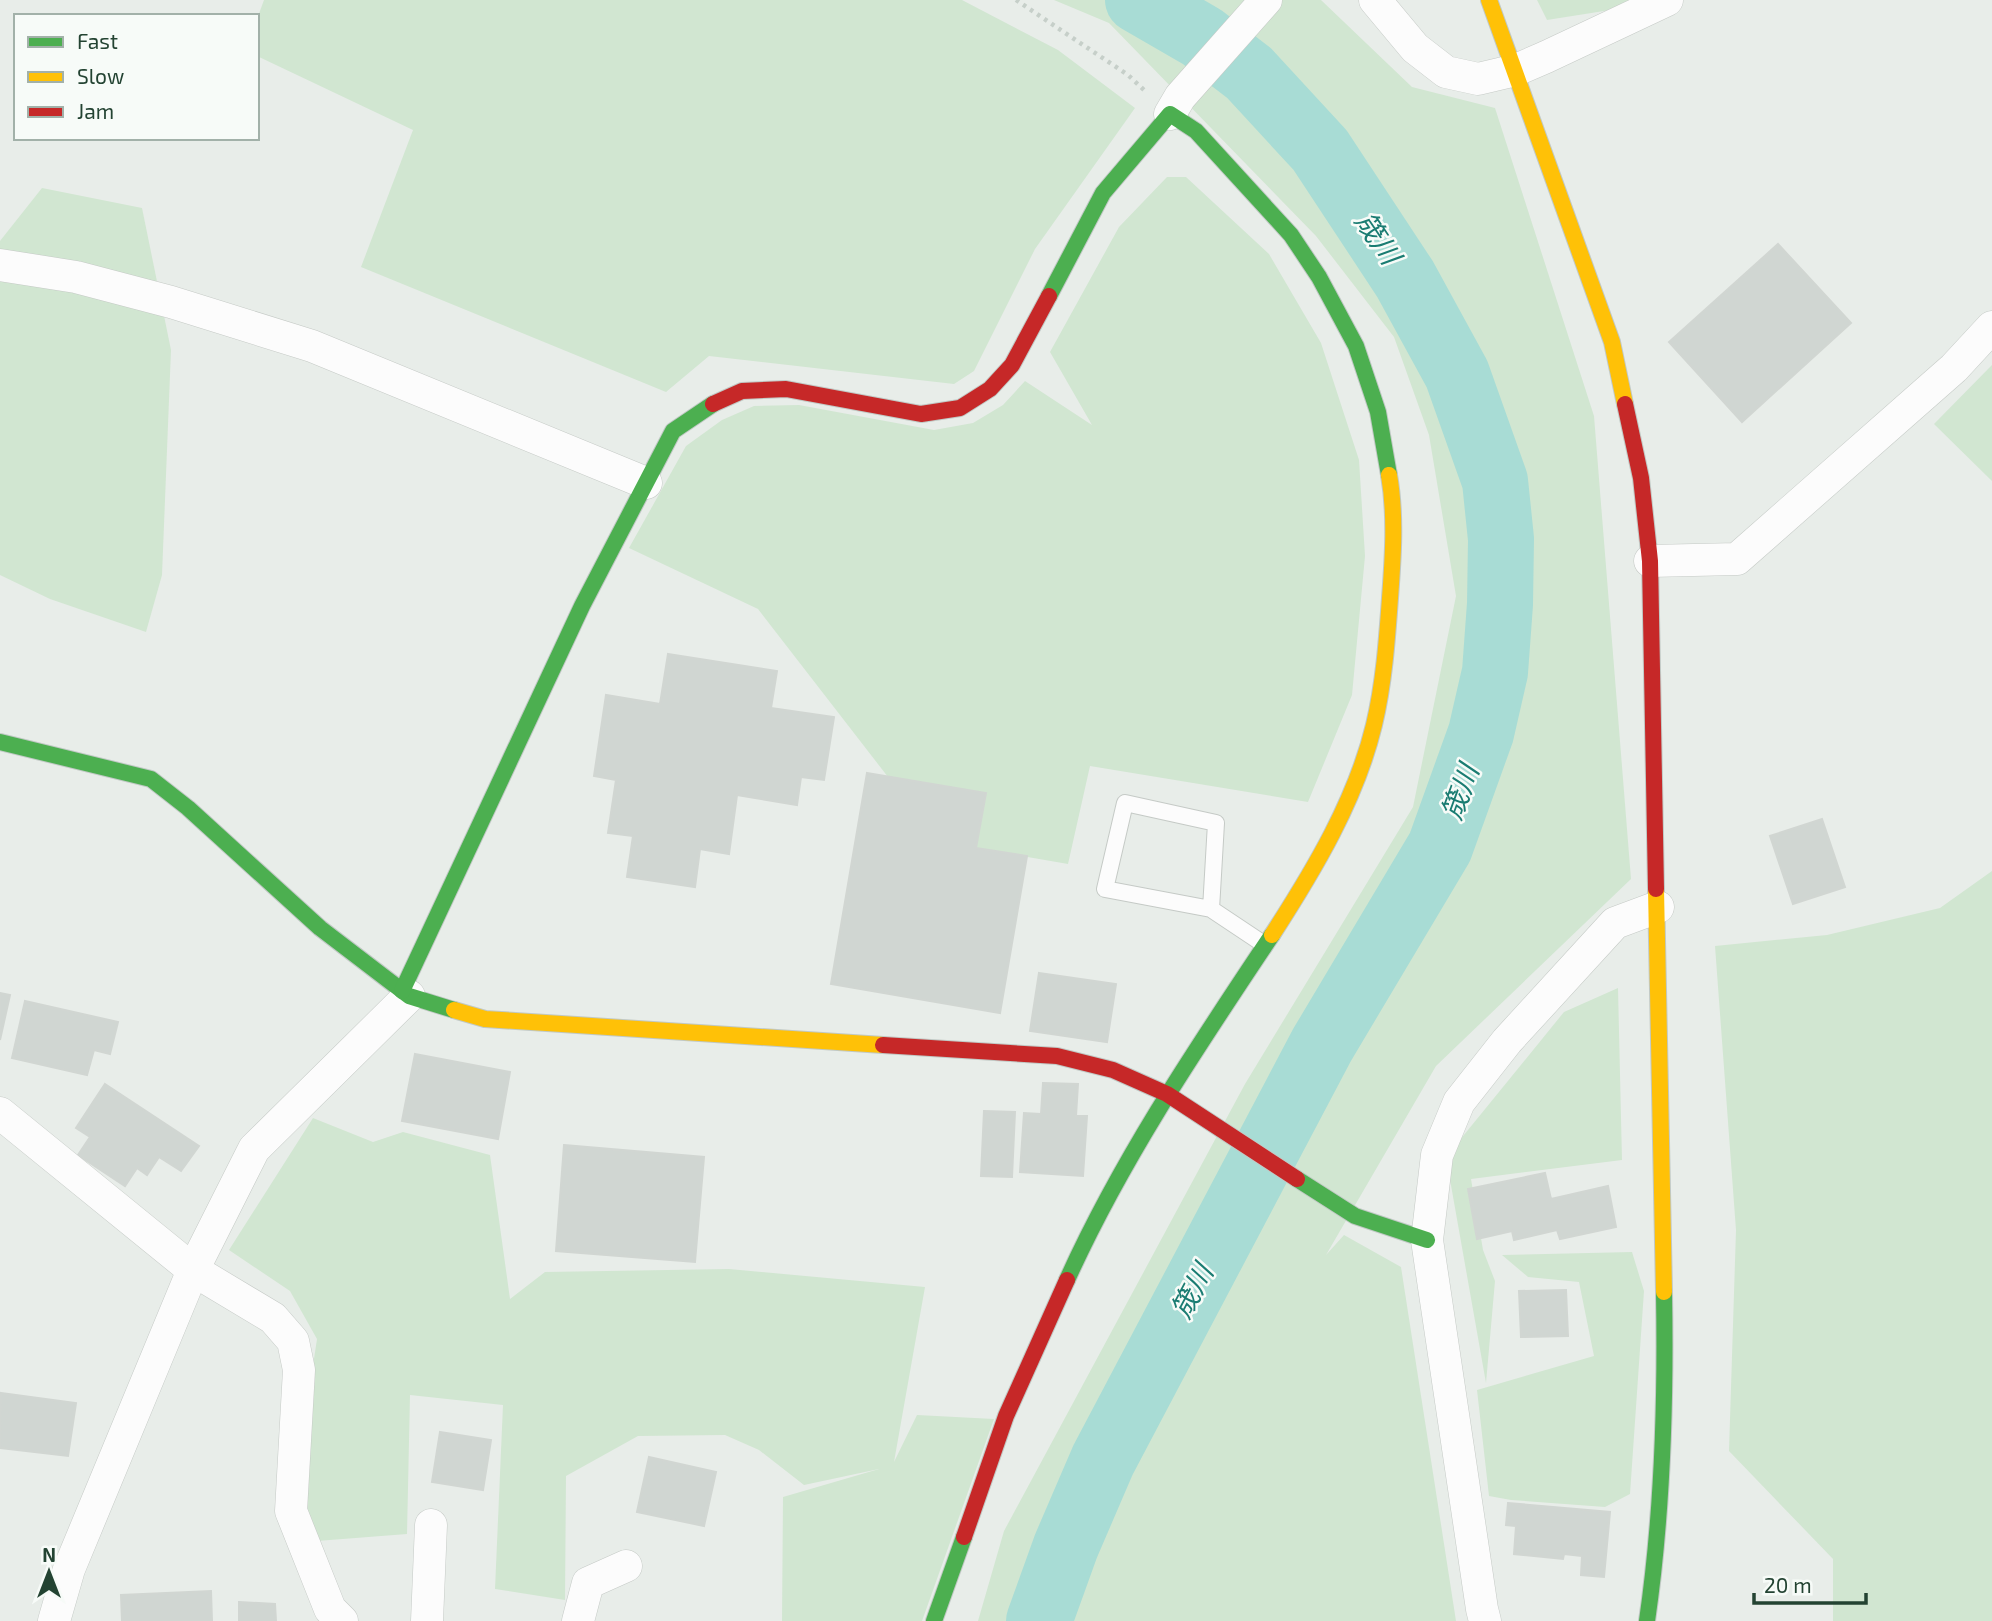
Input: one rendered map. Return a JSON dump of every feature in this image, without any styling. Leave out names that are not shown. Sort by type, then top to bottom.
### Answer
[{"type":"street","points":[[54,1621],[69,1569],[193,1270],[254,1149],[405,994],[582,606],[673,431],[710,405],[741,391],[786,389],[921,414],[960,408],[990,389],[1012,365],[1103,194],[1266,0]]},
{"type":"street","points":[[1374,0],[1415,48],[1446,72],[1478,79],[1516,70],[1667,0]]},
{"type":"street","points":[[1489,0],[1612,342],[1641,478],[1650,561],[1665,1377],[1663,1484],[1647,1621]]},
{"type":"street","points":[[934,1621],[1006,1416],[1087,1235],[1167,1094],[1265,945],[1322,851],[1352,793],[1374,725],[1387,652],[1393,556],[1390,481],[1378,412],[1356,346],[1319,277],[1291,234],[1175,106]]},
{"type":"street","points":[[0,265],[76,277],[171,302],[312,346],[646,483]]},
{"type":"street","points":[[1650,561],[1737,559],[1954,368],[1992,327]]},
{"type":"street","points":[[0,742],[150,779],[188,808],[320,928],[405,994],[485,1019],[1056,1056],[1113,1070],[1167,1094],[1355,1216],[1427,1241]]},
{"type":"street","points":[[1485,1621],[1427,1241],[1437,1155],[1459,1102],[1507,1041],[1615,923],[1658,907]]},
{"type":"street","points":[[0,1113],[193,1270],[273,1318],[293,1341],[299,1370],[291,1511],[330,1609],[342,1621]]},
{"type":"street","points":[[427,1621],[431,1525]]},
{"type":"street","points":[[579,1621],[588,1583],[626,1566]]},
{"type":"lane","points":[[1211,909],[1216,823],[1125,803],[1105,889],[1211,909],[1265,945]]},
{"type":"path","points":[[1016,0],[1175,106]]},
{"type":"green space","points":[[264,0],[962,0],[1058,50],[1135,108],[1035,249],[974,371],[954,384],[709,356],[666,392],[361,267],[413,130],[259,57],[259,14]]},
{"type":"green space","points":[[1054,0],[1321,0],[1412,87],[1495,108],[1594,416],[1631,879],[1436,1066],[1326,1255],[1344,1235],[1401,1267],[1456,1621],[978,1621],[1004,1531],[1245,1084],[1413,807],[1456,596],[1429,435],[1394,337],[1316,236],[1109,23]]},
{"type":"green space","points":[[1537,0],[1636,0],[1623,8],[1547,20]]},
{"type":"green space","points":[[1167,177],[1186,177],[1269,254],[1321,343],[1359,460],[1365,556],[1352,695],[1308,802],[1090,766],[1068,864],[976,848],[986,793],[888,777],[758,609],[629,548],[686,446],[722,420],[754,406],[799,405],[934,430],[973,423],[1003,405],[1025,381],[1092,425],[1050,352],[1119,227]]},
{"type":"green space","points":[[42,188],[142,208],[171,350],[162,575],[146,632],[50,599],[0,575],[0,241]]},
{"type":"green space","points":[[1992,365],[1992,481],[1934,424]]},
{"type":"green space","points":[[1992,871],[1992,1621],[1833,1621],[1833,1559],[1729,1451],[1736,1230],[1715,946],[1827,935],[1940,908]]},
{"type":"green space","points":[[1618,988],[1622,1160],[1471,1179],[1483,1250],[1495,1281],[1486,1383],[1446,1157],[1564,1012]]},
{"type":"green space","points":[[313,1118],[373,1142],[403,1132],[490,1155],[510,1299],[545,1272],[729,1269],[925,1287],[894,1462],[917,1415],[994,1419],[922,1621],[782,1621],[783,1497],[879,1469],[804,1485],[759,1450],[725,1435],[638,1436],[566,1476],[565,1600],[495,1589],[503,1405],[410,1395],[407,1534],[317,1541],[291,1511],[317,1339],[290,1291],[229,1250]]},
{"type":"green space","points":[[1632,1252],[1644,1291],[1630,1494],[1605,1507],[1489,1496],[1477,1390],[1594,1356],[1579,1282],[1528,1277],[1502,1255]]},
{"type":"building","points":[[1778,244],[1851,323],[1742,422],[1669,342]]},
{"type":"building","points":[[668,654],[777,671],[771,708],[834,717],[824,780],[801,777],[797,805],[737,795],[729,854],[700,849],[695,887],[627,877],[633,836],[608,833],[616,780],[594,776],[606,695],[660,704]]},
{"type":"building","points":[[867,773],[986,793],[976,848],[1027,856],[1000,1013],[831,984]]},
{"type":"building","points":[[1822,819],[1845,887],[1793,904],[1770,836]]},
{"type":"building","points":[[1039,973],[1116,984],[1107,1042],[1030,1031]]},
{"type":"building","points":[[0,993],[10,995],[0,1040]]},
{"type":"building","points":[[25,1001],[118,1022],[110,1054],[94,1050],[87,1075],[12,1058]]},
{"type":"building","points":[[415,1054],[510,1072],[498,1139],[402,1121]]},
{"type":"building","points":[[1043,1083],[1078,1084],[1076,1116],[1087,1116],[1083,1176],[1020,1172],[1024,1113],[1041,1114]]},
{"type":"building","points":[[105,1084],[199,1146],[181,1171],[159,1157],[147,1175],[137,1168],[125,1186],[78,1155],[90,1137],[76,1128]]},
{"type":"building","points":[[984,1111],[1015,1112],[1012,1177],[981,1176]]},
{"type":"building","points":[[564,1145],[704,1157],[695,1262],[556,1251]]},
{"type":"building","points":[[1545,1173],[1551,1199],[1608,1186],[1616,1227],[1560,1239],[1557,1230],[1514,1240],[1512,1231],[1477,1239],[1468,1189]]},
{"type":"building","points":[[1566,1290],[1568,1336],[1521,1337],[1519,1291]]},
{"type":"building","points":[[1,1393],[76,1403],[68,1456],[0,1448]]},
{"type":"building","points":[[440,1432],[491,1440],[483,1490],[432,1482]]},
{"type":"building","points":[[649,1457],[716,1472],[704,1526],[637,1512]]},
{"type":"building","points":[[1508,1503],[1610,1512],[1604,1577],[1581,1575],[1582,1556],[1564,1554],[1563,1559],[1514,1554],[1516,1526],[1506,1525]]},
{"type":"building","points":[[211,1591],[212,1621],[122,1621],[121,1595]]},
{"type":"building","points":[[239,1602],[275,1604],[276,1621],[239,1621]]},
{"type":"waterway","name":"筬川","points":[[1039,1621],[1066,1546],[1103,1460],[1322,1045],[1440,847],[1481,733],[1495,672],[1500,604],[1501,539],[1495,481],[1457,374],[1405,279],[1320,150],[1249,73],[1202,37],[1138,0]]},
{"type":"traffic: fast","points":[[1049,296],[1103,193],[1170,114],[1196,131],[1291,235],[1319,277],[1356,346],[1378,412],[1389,475]]},
{"type":"traffic: fast","points":[[402,991],[582,606],[673,431],[713,404]]},
{"type":"traffic: fast","points":[[0,742],[151,779],[188,808],[320,928],[409,996],[454,1010]]},
{"type":"traffic: fast","points":[[1067,1280],[1137,1146],[1272,935]]},
{"type":"traffic: fast","points":[[1297,1179],[1355,1216],[1427,1240]]},
{"type":"traffic: fast","points":[[1647,1621],[1657,1539],[1662,1456],[1664,1292]]},
{"type":"traffic: fast","points":[[934,1621],[964,1537]]},
{"type":"traffic: slow","points":[[1489,0],[1612,342],[1625,404]]},
{"type":"traffic: slow","points":[[1272,935],[1332,834],[1356,780],[1374,725],[1385,662],[1392,568],[1393,521],[1389,475]]},
{"type":"traffic: slow","points":[[1656,889],[1664,1292]]},
{"type":"traffic: slow","points":[[454,1010],[485,1019],[883,1045]]},
{"type":"traffic: jam","points":[[713,404],[742,391],[786,389],[921,414],[960,408],[990,389],[1012,365],[1049,296]]},
{"type":"traffic: jam","points":[[1625,404],[1641,478],[1650,561],[1656,889]]},
{"type":"traffic: jam","points":[[883,1045],[1057,1056],[1113,1070],[1167,1094],[1297,1179]]},
{"type":"traffic: jam","points":[[964,1537],[1006,1416],[1067,1280]]}]
